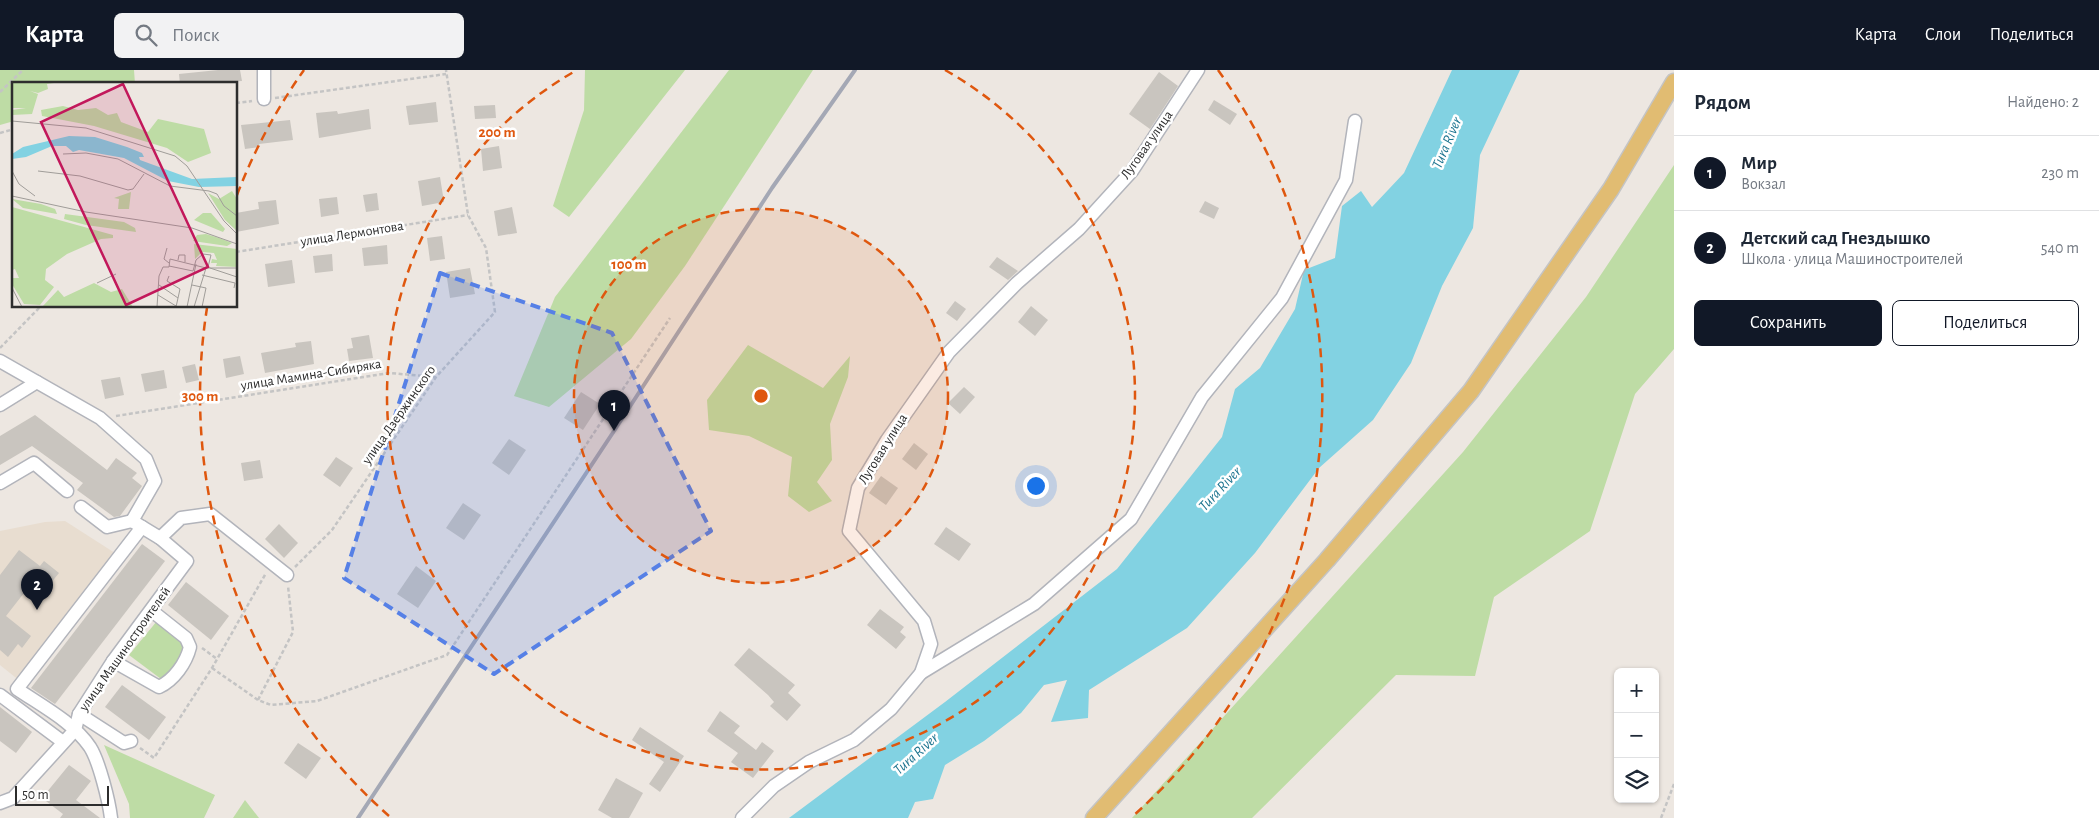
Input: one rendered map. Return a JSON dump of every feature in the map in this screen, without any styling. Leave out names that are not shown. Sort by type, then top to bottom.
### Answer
[{"type":"main road","points":[[1094,818],[1327,560],[1471,391],[1611,189],[1674,82]]},
{"type":"street","points":[[264,70],[264,100]]},
{"type":"street","name":"Луговая улица","points":[[742,818],[774,786],[809,762],[854,740],[891,709],[921,673],[931,644],[924,621],[849,531],[858,488],[887,440],[949,352],[1016,283],[1078,229],[1132,171],[1198,70]]},
{"type":"street","points":[[921,673],[1034,604],[1131,519],[1202,397],[1282,298],[1346,180],[1355,121]]},
{"type":"street","points":[[0,361],[100,418],[146,460],[155,481],[137,524],[18,689],[75,730],[91,748],[110,804],[111,818]]},
{"type":"street","points":[[0,405],[37,382]]},
{"type":"street","points":[[0,483],[34,463],[67,491]]},
{"type":"street","points":[[81,507],[107,528],[137,524],[160,538],[180,518],[210,514],[287,575]]},
{"type":"street","name":"улица Машиностроителей","points":[[75,730],[79,714],[114,661],[152,612],[187,561],[160,538]]},
{"type":"street","points":[[114,661],[159,687],[168,683],[187,659],[190,647],[186,638],[152,612]]},
{"type":"street","points":[[0,695],[63,742]]},
{"type":"street","points":[[79,714],[124,743],[131,741]]},
{"type":"street","points":[[0,804],[13,798],[75,730]]},
{"type":"path","points":[[0,92],[23,70]]},
{"type":"path","points":[[238,103],[446,72]]},
{"type":"path","name":"улица Дзержинского","points":[[287,575],[332,530],[436,377],[495,312],[486,248],[468,215],[446,72]]},
{"type":"path","name":"улица Лермонтова","points":[[238,252],[468,215]]},
{"type":"path","points":[[0,348],[39,308]]},
{"type":"path","points":[[212,668],[258,700],[271,705],[317,701],[447,655],[670,318]]},
{"type":"path","name":"улица Мамина-Сибиряка","points":[[100,418],[389,373],[436,377]]},
{"type":"path","points":[[131,741],[154,758],[212,668],[272,563]]},
{"type":"path","points":[[258,700],[293,632],[287,575]]},
{"type":"path","points":[[190,647],[197,645],[217,659]]},
{"type":"path","points":[[1661,818],[1674,784]]},
{"type":"highlighted area","points":[[440,273],[612,333],[711,531],[494,674],[344,578]]},
{"type":"shaded area","points":[[65,521],[118,555],[20,681],[0,665],[0,531],[45,522]]},
{"type":"green space","points":[[0,70],[134,70],[135,82],[12,82],[12,122],[0,125]]},
{"type":"green space","points":[[585,70],[685,70],[569,217],[553,206],[584,110]]},
{"type":"green space","points":[[729,70],[813,70],[685,266],[631,339],[549,407],[514,396],[555,297]]},
{"type":"green space","points":[[1674,165],[1674,349],[1635,394],[1590,531],[1494,597],[1475,676],[1396,675],[1252,818],[1132,818],[1463,452],[1586,297]]},
{"type":"green space","points":[[748,345],[823,388],[850,356],[848,377],[830,424],[832,460],[817,482],[832,501],[809,512],[788,496],[792,457],[749,436],[709,430],[707,400]]},
{"type":"green space","points":[[157,621],[192,649],[169,685],[129,655]]},
{"type":"green space","points":[[104,745],[215,795],[204,818],[130,818],[129,804]]},
{"type":"green space","points":[[245,800],[259,818],[233,818]]},
{"type":"water","name":"Tura River","points":[[1452,70],[1520,70],[1480,155],[1473,228],[1442,286],[1411,363],[1373,420],[1319,468],[1255,553],[1187,628],[1089,690],[1088,718],[1051,722],[1067,680],[1044,685],[1021,713],[984,741],[945,765],[933,799],[915,802],[908,818],[789,818],[945,702],[1117,569],[1222,437],[1235,389],[1260,368],[1295,309],[1304,270],[1335,258],[1342,206],[1361,191],[1372,207],[1404,173]]},
{"type":"building","points":[[240,70],[242,81],[180,82],[179,74]]},
{"type":"building","points":[[1159,72],[1178,86],[1150,129],[1129,114]]},
{"type":"building","points":[[1214,100],[1237,114],[1230,125],[1208,110]]},
{"type":"building","points":[[436,102],[438,122],[409,125],[406,106]]},
{"type":"building","points":[[495,105],[496,118],[475,119],[474,106]]},
{"type":"building","points":[[369,109],[371,129],[319,138],[316,113],[337,111],[338,114]]},
{"type":"building","points":[[290,120],[293,140],[259,144],[260,147],[245,149],[241,125]]},
{"type":"building","points":[[499,146],[502,168],[483,171],[481,149]]},
{"type":"building","points":[[440,177],[444,202],[422,206],[418,181]]},
{"type":"building","points":[[377,193],[379,210],[366,212],[363,195]]},
{"type":"building","points":[[337,197],[339,214],[321,217],[319,199]]},
{"type":"building","points":[[276,200],[279,224],[238,232],[238,213],[259,209],[258,202]]},
{"type":"building","points":[[1205,201],[1219,208],[1214,219],[1199,212]]},
{"type":"building","points":[[512,207],[517,233],[498,236],[494,211]]},
{"type":"building","points":[[442,236],[445,259],[430,261],[427,238]]},
{"type":"building","points":[[387,245],[388,264],[364,266],[362,248]]},
{"type":"building","points":[[332,254],[333,271],[315,273],[313,256]]},
{"type":"building","points":[[997,257],[1018,271],[1008,280],[989,267]]},
{"type":"building","points":[[292,260],[295,283],[268,287],[265,264]]},
{"type":"building","points":[[470,268],[475,294],[450,298],[446,272]]},
{"type":"building","points":[[955,301],[966,309],[957,321],[946,313]]},
{"type":"building","points":[[1031,306],[1048,320],[1035,336],[1018,322]]},
{"type":"building","points":[[369,335],[373,358],[349,361],[347,349],[353,348],[351,338]]},
{"type":"building","points":[[311,341],[314,364],[265,373],[261,353],[296,347],[295,343]]},
{"type":"building","points":[[240,356],[244,374],[226,378],[223,359]]},
{"type":"building","points":[[195,364],[199,380],[186,383],[182,367]]},
{"type":"building","points":[[164,370],[167,388],[145,392],[141,374]]},
{"type":"building","points":[[120,377],[124,395],[105,399],[101,380]]},
{"type":"building","points":[[964,387],[975,397],[960,414],[948,403]]},
{"type":"building","points":[[581,392],[600,404],[583,430],[564,418]]},
{"type":"building","points":[[35,415],[107,470],[116,458],[137,473],[132,478],[142,486],[120,516],[114,517],[77,490],[83,483],[32,446],[0,465],[0,436]]},
{"type":"building","points":[[509,439],[526,450],[509,475],[492,463]]},
{"type":"building","points":[[914,443],[928,454],[916,470],[902,459]]},
{"type":"building","points":[[336,457],[353,468],[340,487],[323,475]]},
{"type":"building","points":[[260,460],[263,478],[244,481],[241,463]]},
{"type":"building","points":[[881,476],[898,488],[886,505],[869,493]]},
{"type":"building","points":[[463,503],[481,515],[464,540],[446,528]]},
{"type":"building","points":[[279,524],[298,543],[284,558],[265,539]]},
{"type":"building","points":[[946,527],[971,544],[959,561],[934,544]]},
{"type":"building","points":[[142,544],[165,561],[55,704],[31,688]]},
{"type":"building","points":[[19,550],[40,566],[44,561],[59,573],[50,584],[38,575],[6,616],[31,636],[22,648],[18,644],[8,657],[0,650],[0,575]]},
{"type":"building","points":[[416,566],[436,581],[418,608],[397,594]]},
{"type":"building","points":[[186,582],[229,616],[211,640],[168,605]]},
{"type":"building","points":[[880,609],[904,627],[900,632],[906,637],[896,649],[867,625]]},
{"type":"building","points":[[749,648],[795,685],[788,693],[801,705],[787,721],[770,706],[774,702],[768,695],[734,665]]},
{"type":"building","points":[[122,685],[166,717],[149,740],[105,707]]},
{"type":"building","points":[[0,707],[32,732],[16,753],[0,741]]},
{"type":"building","points":[[720,711],[740,726],[734,733],[756,750],[762,742],[774,751],[753,778],[731,762],[738,753],[707,731]]},
{"type":"building","points":[[640,727],[684,756],[660,792],[649,784],[664,762],[632,740]]},
{"type":"building","points":[[298,743],[321,758],[306,779],[284,763]]},
{"type":"building","points":[[69,765],[91,781],[76,800],[100,818],[60,818],[63,814],[42,798]]},
{"type":"building","points":[[616,778],[643,793],[629,818],[612,818],[598,810]]},
{"type":"railway","points":[[358,818],[772,188],[855,70]]},
{"type":"place","name":"Мир","points":[[614,431]]},
{"type":"place","name":"Детский сад Гнездышко","points":[[37,610]]}]
